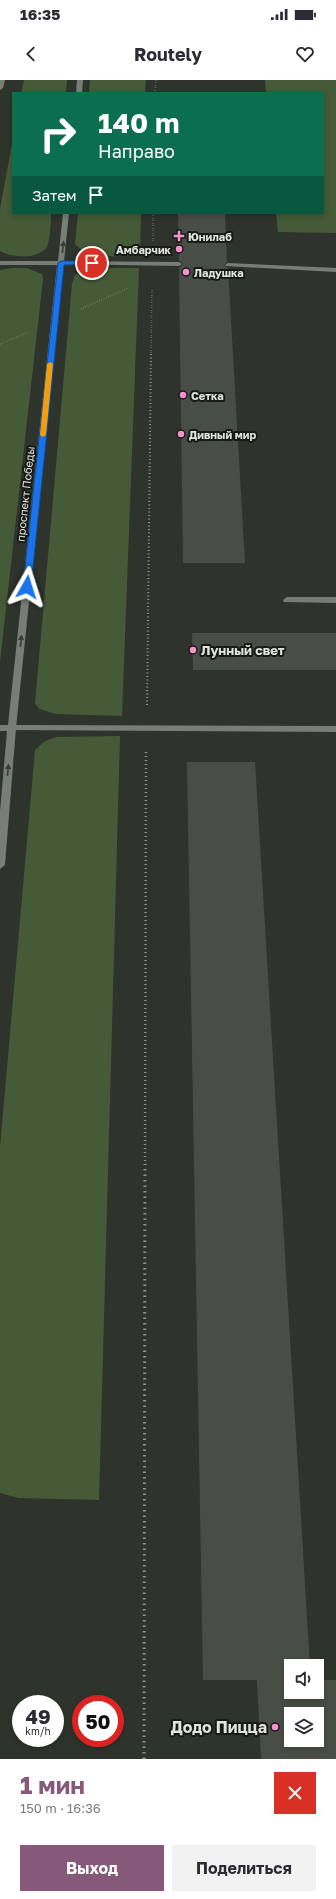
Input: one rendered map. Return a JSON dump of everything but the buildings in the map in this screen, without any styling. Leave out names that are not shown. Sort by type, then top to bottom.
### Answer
[{"type":"main road","points":[[0,88],[2,80]]},
{"type":"main road","points":[[79,92],[80,80]]},
{"type":"main road","name":"проспект Победы","points":[[0,865],[12,728],[66,214]]},
{"type":"main road","points":[[0,263],[179,264]]},
{"type":"main road","points":[[228,265],[336,270]]},
{"type":"main road","points":[[287,600],[336,600]]},
{"type":"main road","points":[[0,728],[336,729]]},
{"type":"path","points":[[155,92],[156,80]]},
{"type":"path","points":[[144,1759],[146,728],[153,214]]},
{"type":"green space","points":[[24,80],[67,80],[66,92],[21,92]]},
{"type":"green space","points":[[90,80],[146,80],[145,92],[89,92]]},
{"type":"green space","points":[[265,80],[336,80],[336,233],[278,232],[276,214],[324,214],[324,92],[266,92]]},
{"type":"green space","points":[[12,143],[12,214],[51,214],[50,236],[47,247],[43,251],[31,256],[11,255],[0,251],[0,209]]},
{"type":"green space","points":[[78,214],[141,214],[140,255],[97,255],[81,249],[75,244]]},
{"type":"green space","points":[[27,268],[42,274],[43,279],[0,662],[0,270]]},
{"type":"green space","points":[[97,268],[139,268],[122,716],[56,714],[39,709],[35,703],[72,284],[75,275],[78,273]]},
{"type":"green space","points":[[120,736],[99,1500],[19,1498],[0,1493],[0,1147],[35,750],[45,741],[57,737]]},
{"type":"slow traffic","points":[[43,435],[50,364]]},
{"type":"place","name":"Юнилаб","points":[[179,236]]},
{"type":"place","name":"Амбарчик","points":[[179,249]]},
{"type":"place","name":"Ладушка","points":[[186,272]]},
{"type":"place","name":"Сетка","points":[[183,395]]},
{"type":"place","name":"Дивный мир","points":[[181,434]]},
{"type":"place","name":"Лунный свет","points":[[193,650]]},
{"type":"place","name":"Додо Пицца","points":[[275,1727]]},
{"type":"route","points":[[27,587],[61,263],[92,263]]}]
